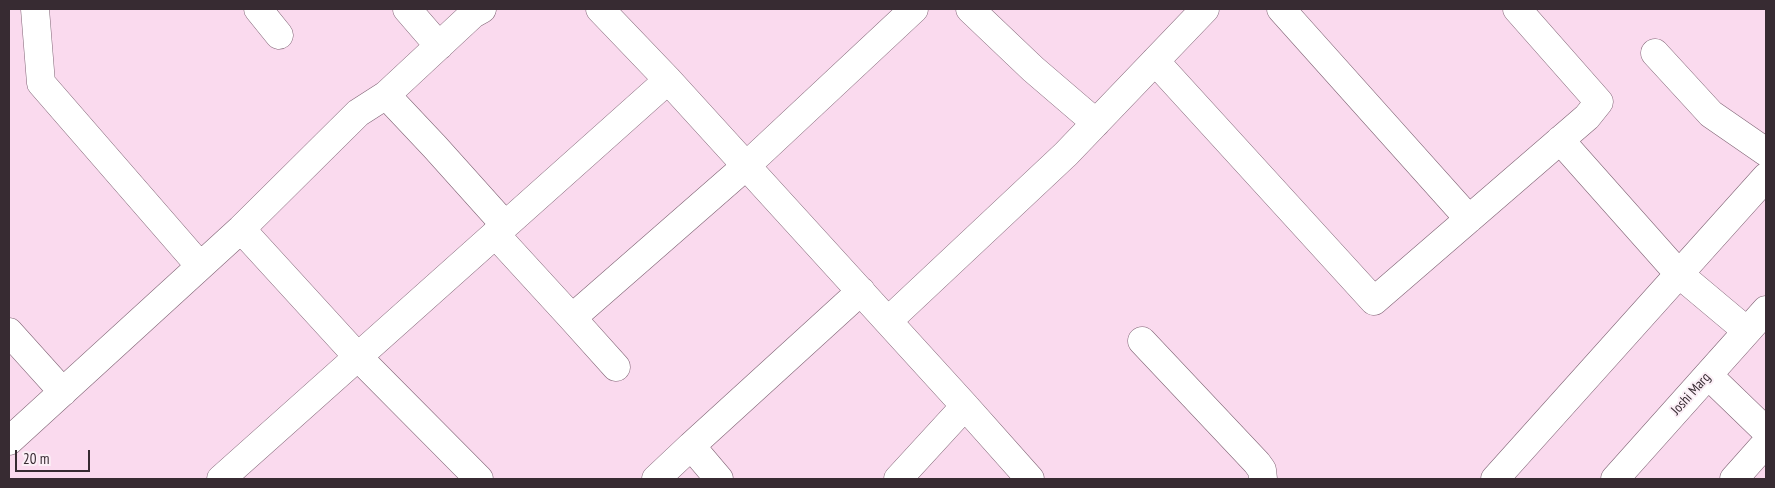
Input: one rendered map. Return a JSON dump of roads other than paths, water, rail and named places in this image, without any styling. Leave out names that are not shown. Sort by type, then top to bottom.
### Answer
[{"type":"street","points":[[35,9],[41,83],[200,266]]},
{"type":"street","points":[[258,9],[279,35]]},
{"type":"street","points":[[407,9],[439,46]]},
{"type":"street","points":[[9,441],[241,229],[358,113],[386,95],[482,9]]},
{"type":"street","points":[[600,9],[668,80],[1030,479]]},
{"type":"street","points":[[572,318],[746,166],[914,9]]},
{"type":"street","points":[[970,9],[1033,69],[1096,122]]},
{"type":"street","points":[[1282,9],[1469,219]]},
{"type":"street","points":[[1155,61],[1374,301],[1560,140],[1600,102],[1517,9]]},
{"type":"street","points":[[888,321],[1066,154],[1155,61],[1200,10]]},
{"type":"street","points":[[1655,53],[1710,114],[1766,152]]},
{"type":"street","points":[[221,479],[668,80]]},
{"type":"street","points":[[386,95],[435,147],[572,318],[616,367]]},
{"type":"street","points":[[1560,140],[1679,274],[1747,331]]},
{"type":"street","points":[[1495,479],[1766,177]]},
{"type":"street","points":[[241,229],[358,357],[479,479]]},
{"type":"street","points":[[656,479],[860,291]]},
{"type":"street","name":"Joshi Marg","points":[[1615,479],[1766,310]]},
{"type":"street","points":[[9,332],[63,392]]},
{"type":"street","points":[[1142,340],[1257,463],[1262,470],[1263,479]]},
{"type":"street","points":[[1708,375],[1766,431]]},
{"type":"street","points":[[898,479],[965,406]]},
{"type":"street","points":[[1734,479],[1766,443]]},
{"type":"street","points":[[691,446],[719,479]]}]
